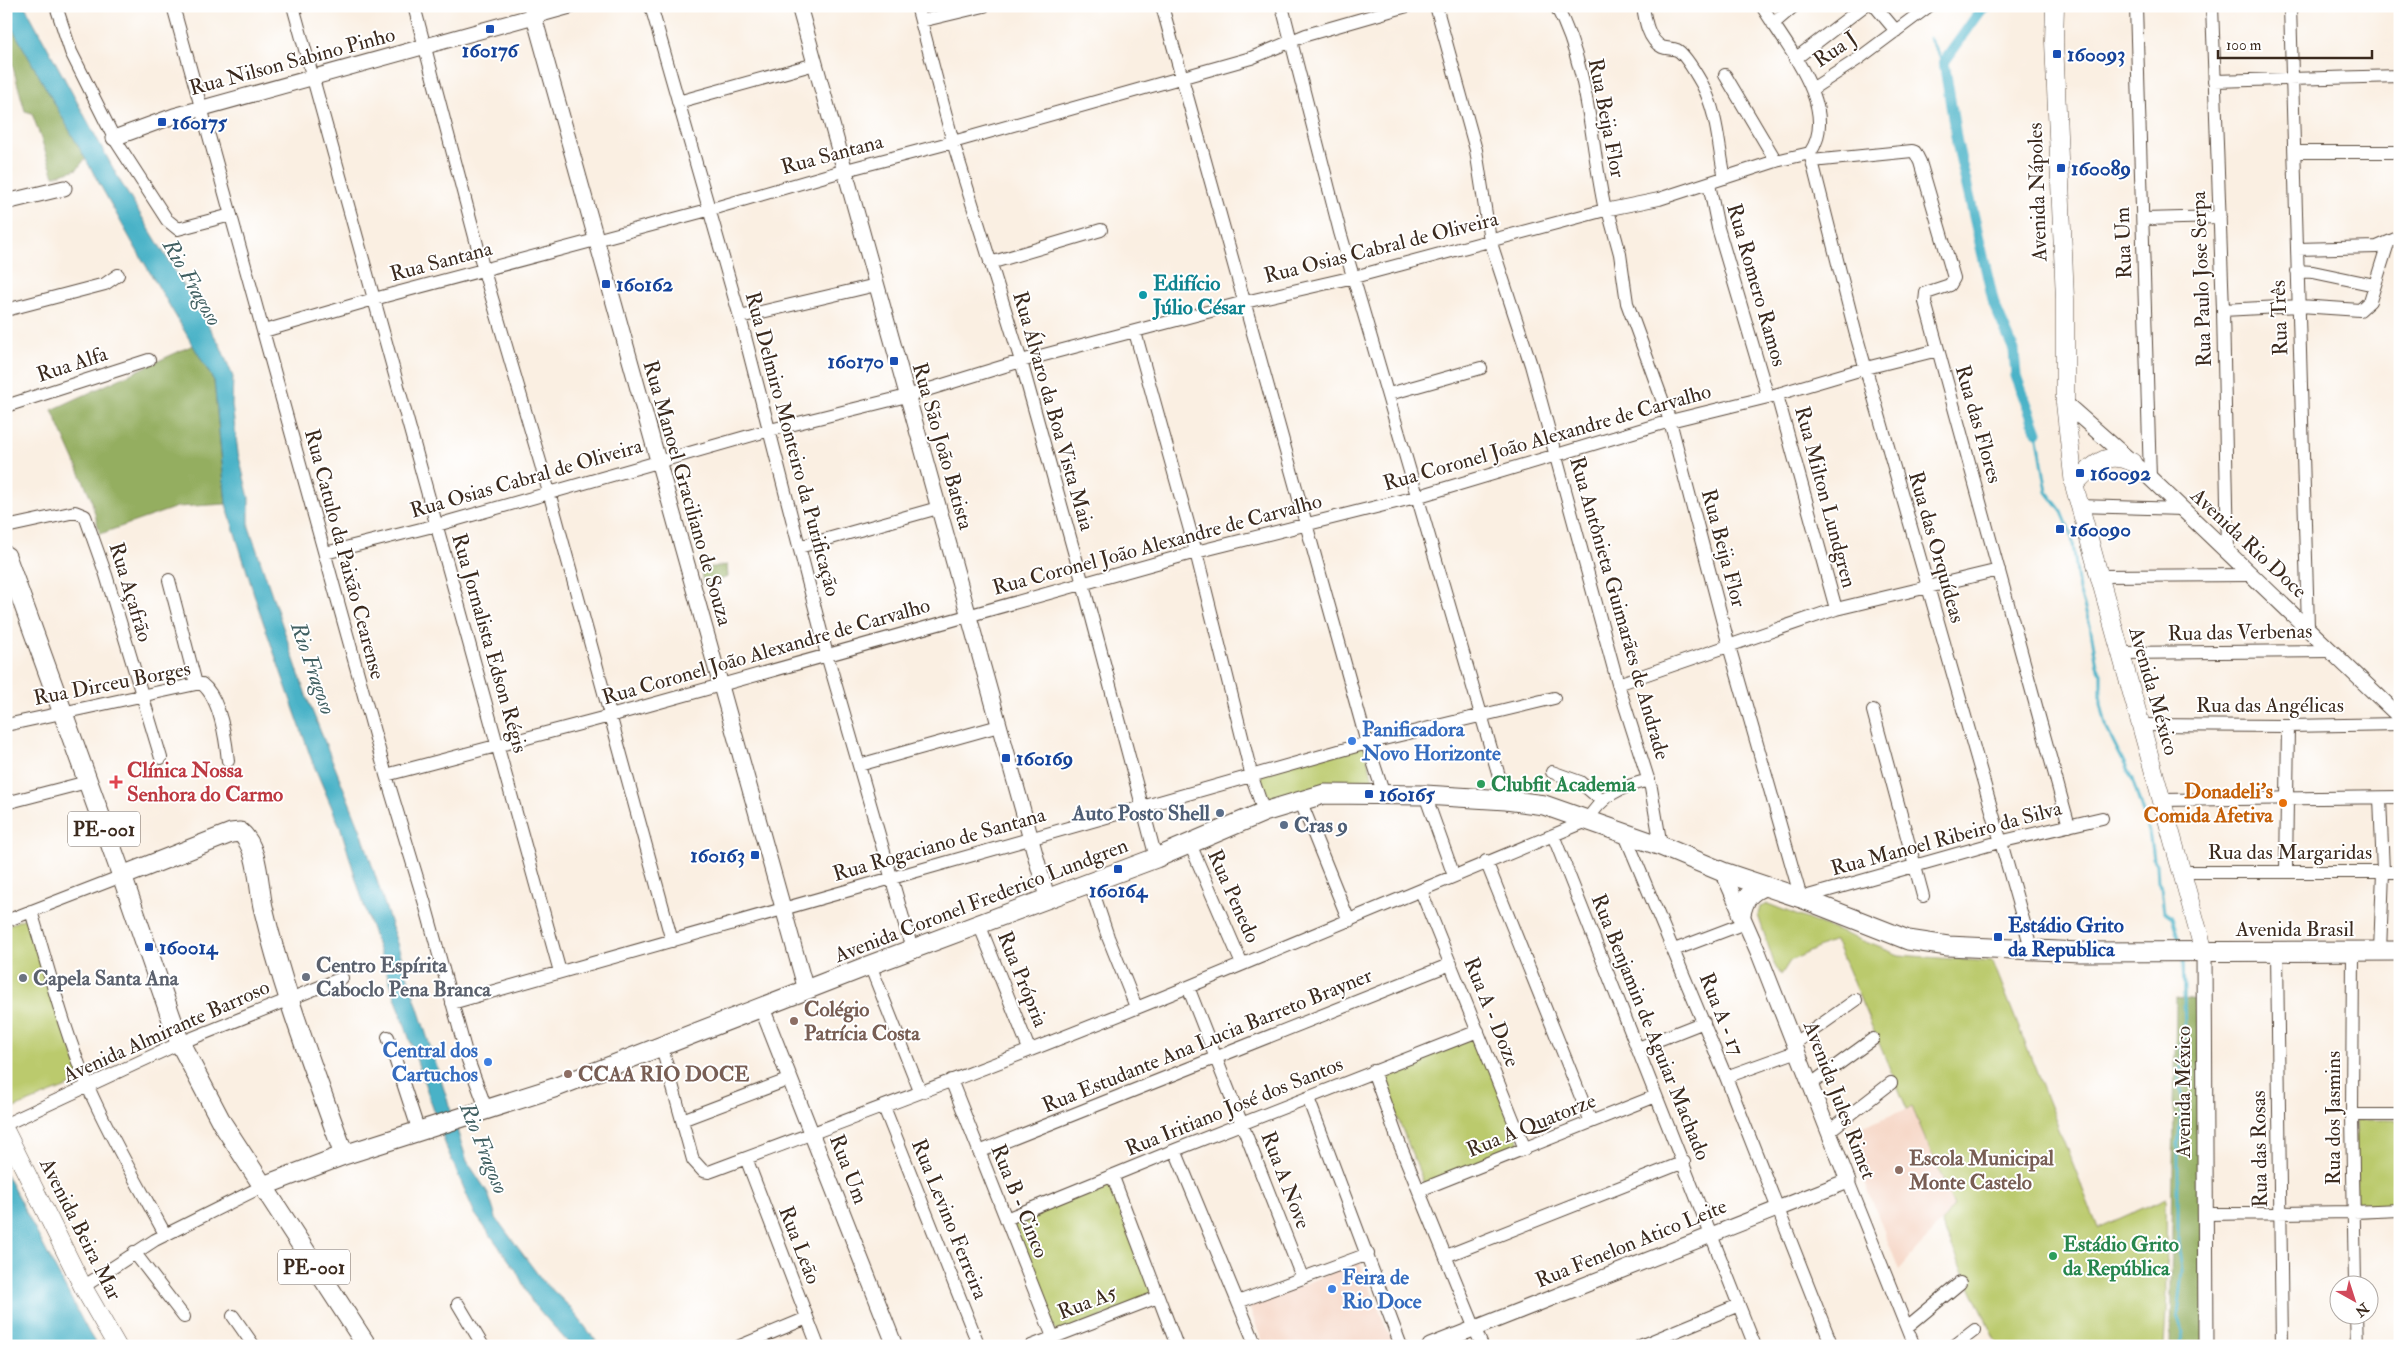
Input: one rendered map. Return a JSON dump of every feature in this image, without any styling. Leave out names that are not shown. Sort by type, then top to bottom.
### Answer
[{"type":"main road","name":"Avenida Nápoles","points":[[2055,6],[2054,41],[2065,299],[2064,376]]},
{"type":"main road","name":"Avenida México","points":[[2064,376],[2065,403],[2078,506],[2181,872],[2197,952]]},
{"type":"main road","points":[[2074,485],[2089,469],[2103,460],[2121,457],[2132,462]]},
{"type":"main road","name":"PE-001","points":[[6,556],[122,876],[180,1043],[222,1123],[367,1346]]},
{"type":"main road","name":"Avenida Coronel Frederico Lundgren","points":[[263,1186],[344,1154],[459,1120],[554,1088],[662,1048],[1047,897],[1156,858],[1264,812],[1324,794],[1425,795],[1506,800],[1544,805],[1625,835],[1661,846],[1723,872],[1801,898],[1908,940],[1948,946],[2032,950],[2197,952]]},
{"type":"main road","points":[[122,876],[219,838],[240,832],[250,844],[263,906],[288,999],[344,1154]]},
{"type":"main road","points":[[1743,919],[1743,905],[1748,896],[1755,889],[1764,886]]},
{"type":"main road","name":"Avenida Brasil","points":[[2197,952],[2400,951]]},
{"type":"main road","name":"Avenida Beira Mar","points":[[6,1132],[83,1287],[117,1346]]},
{"type":"street","points":[[56,6],[70,52],[114,138],[167,220],[178,229],[232,215]]},
{"type":"street","name":"Rua Catulo da Paixão Cearense","points":[[173,6],[386,775],[468,1060],[487,1111]]},
{"type":"street","name":"Rua Jornalista Edson Régis","points":[[293,6],[560,972]]},
{"type":"street","points":[[414,6],[484,271],[549,492],[672,941]]},
{"type":"street","name":"Rua Nilson Sabino Pinho","points":[[114,138],[174,116],[424,47],[532,12],[570,6]]},
{"type":"street","name":"Rua Delmiro Monteiro da Purificação","points":[[651,6],[740,317],[827,655],[912,950]]},
{"type":"street","name":"Rua São João Batista","points":[[799,6],[1047,897]]},
{"type":"street","name":"Rua Álvaro da Boa Vista Maia","points":[[917,6],[954,142],[1021,362],[1083,584],[1156,858]]},
{"type":"street","points":[[921,21],[984,6]]},
{"type":"street","points":[[1162,6],[1367,743],[1384,795]]},
{"type":"street","points":[[1282,6],[1354,277],[1389,394],[1416,497],[1506,800]]},
{"type":"street","name":"Rua Santana","points":[[264,331],[374,299],[484,271],[846,170],[954,142],[1251,58],[1290,41],[1407,6]]},
{"type":"street","name":"Rua Antônieta Guimarães de Andrade","points":[[1436,6],[1476,150],[1490,240],[1531,364],[1618,684],[1656,807],[1661,846]]},
{"type":"street","name":"Rua Beija Flor","points":[[1556,6],[1583,82],[1589,109],[1594,157],[1606,210],[1620,254],[1626,303],[1670,421],[1729,646],[1801,898]]},
{"type":"street","name":"Rua Romero Ramos","points":[[1644,6],[1648,28],[1654,41],[1660,46],[1680,52],[1708,98],[1719,138],[1725,178]]},
{"type":"street","points":[[1762,6],[1812,89],[1820,124],[1816,145],[1811,157]]},
{"type":"street","points":[[1773,24],[1794,6]]},
{"type":"street","points":[[1795,59],[1864,6]]},
{"type":"street","points":[[1875,6],[1896,31]]},
{"type":"street","name":"Rua J","points":[[1812,89],[1858,59],[1929,6]]},
{"type":"street","name":"Rua Um","points":[[2136,6],[2144,219],[2150,478]]},
{"type":"street","name":"Rua Paulo Jose Serpa","points":[[2212,6],[2223,310],[2228,551]]},
{"type":"street","name":"Rua Três","points":[[2290,6],[2308,628]]},
{"type":"street","name":"Rua Manoel Graciliano de Souza","points":[[532,12],[782,910],[806,990]]},
{"type":"street","points":[[678,102],[815,64]]},
{"type":"street","points":[[1725,76],[1776,161]]},
{"type":"street","points":[[2214,81],[2400,76]]},
{"type":"street","name":"Rua das Flores","points":[[1811,157],[1901,151],[1912,151],[1918,156],[1954,278],[1950,285],[1929,291],[1924,296],[2069,826]]},
{"type":"street","points":[[2295,152],[2400,152]]},
{"type":"street","name":"Rua Osias Cabral de Oliveira","points":[[325,553],[436,525],[770,430],[907,396],[1021,362],[1245,302],[1354,277],[1606,210],[1659,199],[1776,161],[1811,157]]},
{"type":"street","name":"Rua das Orquídeas","points":[[1811,157],[1866,368],[1999,842],[2032,950]]},
{"type":"street","name":"Rua Romero Ramos","points":[[1709,184],[1718,228],[1773,396]]},
{"type":"street","points":[[6,202],[64,188]]},
{"type":"street","points":[[2144,219],[2220,217]]},
{"type":"street","points":[[990,263],[1101,230]]},
{"type":"street","points":[[2297,249],[2377,247],[2397,238]]},
{"type":"street","points":[[2223,310],[2300,306],[2356,310],[2367,305],[2397,238]]},
{"type":"street","points":[[2297,272],[2313,272],[2375,285]]},
{"type":"street","points":[[6,310],[105,284],[118,275]]},
{"type":"street","points":[[740,317],[876,285]]},
{"type":"street","points":[[1135,332],[1196,552],[1252,777],[1264,812]]},
{"type":"street","name":"Rua Coronel João Alexandre de Carvalho","points":[[386,775],[610,716],[1196,552],[1416,497],[1670,421],[1773,396],[1866,368],[1938,350]]},
{"type":"street","name":"Rua Alfa","points":[[6,406],[149,360]]},
{"type":"street","points":[[1389,394],[1481,368]]},
{"type":"street","name":"Rua Milton Lundgren","points":[[1773,396],[1836,609]]},
{"type":"street","name":"Avenida Rio Doce","points":[[2065,403],[2150,478],[2228,551],[2400,717]]},
{"type":"street","points":[[2078,506],[2182,509]]},
{"type":"street","points":[[799,546],[938,508]]},
{"type":"street","name":"Rua Açafrão","points":[[6,527],[74,512],[85,516],[90,523],[161,758]]},
{"type":"street","points":[[1618,684],[1836,609],[1999,570]]},
{"type":"street","points":[[2098,576],[2252,575]]},
{"type":"street","points":[[169,580],[196,684]]},
{"type":"street","name":"Rua das Verbenas","points":[[2120,653],[2331,651]]},
{"type":"street","name":"Rua Dirceu Borges","points":[[6,724],[202,684],[211,694],[222,725],[228,761]]},
{"type":"street","name":"Rua Rogaciano de Santana","points":[[452,1003],[1367,743],[1554,698]]},
{"type":"street","points":[[1873,711],[1923,896]]},
{"type":"street","name":"Rua das Angélicas","points":[[2140,725],[2288,726],[2400,724]]},
{"type":"street","points":[[859,765],[999,726]]},
{"type":"street","points":[[2286,872],[2288,726]]},
{"type":"street","points":[[1552,772],[1580,782],[1602,801]]},
{"type":"street","points":[[662,1048],[693,1160],[703,1172],[709,1172],[884,1107],[920,1091],[1188,987],[1421,891],[1486,861],[1587,821],[1595,807],[1609,794],[1631,784],[1648,780]]},
{"type":"street","points":[[6,803],[87,782]]},
{"type":"street","points":[[1425,795],[1454,876]]},
{"type":"street","points":[[2380,798],[2383,872],[2380,951]]},
{"type":"street","points":[[2161,800],[2400,798]]},
{"type":"street","points":[[1300,800],[1349,921]]},
{"type":"street","name":"Rua Manoel Ribeiro da Silva","points":[[1801,898],[1999,842],[2102,818]]},
{"type":"street","name":"Rua Benjamin de Aguiar Machado","points":[[1553,835],[1684,1162],[1755,1346]]},
{"type":"street","name":"Rua A - 17","points":[[1625,835],[1704,1022],[1832,1346]]},
{"type":"street","name":"Rua Penedo","points":[[1190,844],[1242,964]]},
{"type":"street","points":[[1486,861],[1591,1122]]},
{"type":"street","name":"Avenida Jules Rimet","points":[[1723,872],[1797,1047],[1914,1346]]},
{"type":"street","name":"Rua das Margaridas","points":[[2181,872],[2400,872]]},
{"type":"street","points":[[6,920],[122,876]]},
{"type":"street","points":[[1090,883],[1108,937],[1136,1007]]},
{"type":"street","name":"Rua A - Doze","points":[[1421,891],[1525,1149]]},
{"type":"street","points":[[31,911],[88,1087],[106,1126],[165,1234]]},
{"type":"street","points":[[1674,950],[1743,919]]},
{"type":"street","name":"Rua Própria","points":[[979,924],[1029,1049]]},
{"type":"street","name":"Rua dos Jasmins","points":[[2353,951],[2352,1115],[2355,1274]]},
{"type":"street","name":"Avenida México","points":[[2197,952],[2206,1214],[2206,1346]]},
{"type":"street","name":"Rua das Rosas","points":[[2277,952],[2282,1346]]},
{"type":"street","name":"Rua Estudante Ana Lucia Barreto Brayner","points":[[979,1152],[1451,964]]},
{"type":"street","points":[[870,965],[920,1091]]},
{"type":"street","name":"Avenida Almirante Barroso","points":[[6,1124],[180,1043],[342,978]]},
{"type":"street","name":"Rua A Nove","points":[[1188,987],[1302,1277]]},
{"type":"street","points":[[1726,1077],[1797,1047],[1856,1000]]},
{"type":"street","name":"Rua Um","points":[[762,1008],[895,1346]]},
{"type":"street","points":[[1638,1048],[1704,1022]]},
{"type":"street","name":"Rua Iritiano José dos Santos","points":[[1006,1219],[1373,1071],[1478,1031]]},
{"type":"street","points":[[388,1037],[424,1130]]},
{"type":"street","points":[[1811,1084],[1873,1039]]},
{"type":"street","points":[[1373,1071],[1482,1346]]},
{"type":"street","points":[[682,1120],[790,1080]]},
{"type":"street","name":"Rua B - Cinco","points":[[951,1080],[1053,1337]]},
{"type":"street","points":[[1829,1130],[1891,1084]]},
{"type":"street","name":"Rua A Quatorze","points":[[1420,1190],[1656,1096]]},
{"type":"street","points":[[1308,1098],[1402,1346]]},
{"type":"street","name":"Rua Levino Ferreira","points":[[884,1107],[979,1346]]},
{"type":"street","points":[[2352,1115],[2400,1115]]},
{"type":"street","points":[[1175,1150],[1256,1346]]},
{"type":"street","name":"Rua Leão","points":[[746,1158],[818,1346]]},
{"type":"street","points":[[1446,1256],[1684,1162]]},
{"type":"street","points":[[1113,1177],[1177,1346]]},
{"type":"street","name":"Rua Fenelon Atico Leite","points":[[1430,1346],[1848,1181]]},
{"type":"street","name":"Avenida Coronel Frederico Lundgren","points":[[83,1287],[134,1252],[165,1234],[263,1186]]},
{"type":"street","points":[[2206,1214],[2280,1214],[2400,1210]]},
{"type":"street","points":[[134,1252],[184,1318]]},
{"type":"street","points":[[1238,1302],[1368,1254]]},
{"type":"street","points":[[1907,1327],[1960,1283]]},
{"type":"street","name":"Rua A5","points":[[1030,1346],[1158,1297]]},
{"type":"street","points":[[458,1304],[483,1346]]},
{"type":"street","points":[[1640,1346],[1739,1305]]},
{"type":"street","points":[[233,1316],[254,1346]]},
{"type":"street","points":[[740,1346],[807,1318]]},
{"type":"street","points":[[2356,1324],[2357,1346]]},
{"type":"street","points":[[1954,1346],[1975,1330]]},
{"type":"shaded area","name":"Escola Municipal Monte Castelo","points":[[1912,1107],[1954,1207],[1899,1270],[1846,1133]]},
{"type":"shaded area","name":"Feira de Rio Doce","points":[[1359,1261],[1394,1346],[1264,1346],[1249,1307]]},
{"type":"green space","points":[[6,17],[86,158],[77,169],[54,176],[32,113],[25,111],[6,42]]},
{"type":"green space","points":[[193,345],[214,381],[226,504],[177,507],[100,534],[91,498],[52,410]]},
{"type":"green space","points":[[727,565],[728,577],[704,585],[700,569]]},
{"type":"green space","points":[[1363,740],[1374,784],[1305,790],[1270,802],[1258,769]]},
{"type":"green space","points":[[1768,904],[1899,955],[1993,962],[2098,1228],[2166,1198],[2167,1292],[2164,1346],[1998,1346],[1941,1223],[1954,1206],[1912,1107],[1907,1109],[1835,940],[1790,961],[1781,975],[1774,963],[1758,915],[1760,907]]},
{"type":"green space","points":[[28,917],[82,1081],[9,1110],[6,1105],[6,926]]},
{"type":"green space","points":[[2176,997],[2204,1001],[2204,1346],[2170,1346]]},
{"type":"green space","points":[[1477,1037],[1522,1148],[1425,1186],[1380,1074]]},
{"type":"green space","points":[[2356,1120],[2400,1120],[2400,1214],[2356,1214]]},
{"type":"green space","points":[[1110,1182],[1156,1295],[1057,1335],[1012,1222]]},
{"type":"water","points":[[6,6],[25,6],[120,181],[220,345],[233,377],[232,405],[238,453],[249,498],[249,527],[307,698],[361,831],[467,1161],[488,1193],[496,1218],[542,1280],[569,1306],[600,1346],[571,1346],[532,1302],[516,1270],[475,1214],[447,1149],[365,909],[341,829],[312,761],[258,607],[226,504],[214,381],[132,242],[6,17]]},
{"type":"water","points":[[6,1174],[89,1333],[97,1346],[6,1346]]},
{"type":"waterway","points":[[1986,6],[1981,10],[1944,62],[1957,143],[1994,304],[2014,350],[2016,376],[2037,432]]},
{"type":"waterway","points":[[1929,38],[1944,62]]},
{"type":"waterway","points":[[2037,432],[2047,492],[2062,512],[2072,536],[2079,590],[2090,625],[2097,665],[2101,673],[2101,704],[2107,729],[2132,779],[2149,832],[2153,858],[2157,864],[2158,882],[2162,888],[2165,912],[2172,917],[2180,944]]},
{"type":"waterway","points":[[2179,1346],[2183,1333],[2177,1315],[2182,1271],[2178,1243],[2178,1145],[2184,1102],[2179,1079],[2183,1056],[2180,1046],[2185,1031],[2183,958]]},
{"type":"place","name":"160176","points":[[490,29]]},
{"type":"place","name":"160093","points":[[2057,54]]},
{"type":"place","name":"160175","points":[[162,122]]},
{"type":"place","name":"160089","points":[[2061,168]]},
{"type":"place","name":"160162","points":[[606,284]]},
{"type":"place","name":"Edifício Júlio César","points":[[1143,295]]},
{"type":"place","name":"160170","points":[[894,361]]},
{"type":"place","name":"160092","points":[[2080,473]]},
{"type":"place","name":"160090","points":[[2060,529]]},
{"type":"place","name":"Panificadora Novo Horizonte","points":[[1352,741]]},
{"type":"place","name":"160169","points":[[1006,758]]},
{"type":"place","name":"Clínica Nossa Senhora do Carmo","points":[[116,782]]},
{"type":"place","name":"Clubfit Academia","points":[[1481,784]]},
{"type":"place","name":"160165","points":[[1369,794]]},
{"type":"place","name":"Donadeli's Comida Afetiva","points":[[2283,803]]},
{"type":"place","name":"Auto Posto Shell","points":[[1220,813]]},
{"type":"place","name":"Cras 9","points":[[1284,825]]},
{"type":"place","name":"160163","points":[[755,855]]},
{"type":"place","name":"160164","points":[[1118,869]]},
{"type":"place","name":"Estádio Grito da Republica","points":[[1998,937]]},
{"type":"place","name":"160014","points":[[149,947]]},
{"type":"place","name":"Centro Espírita Caboclo Pena Branca","points":[[306,977]]},
{"type":"place","name":"Capela Santa Ana","points":[[23,978]]},
{"type":"place","name":"Colégio Patrícia Costa","points":[[794,1021]]},
{"type":"place","name":"Central dos Cartuchos","points":[[488,1062]]},
{"type":"place","name":"CCAA RIO DOCE","points":[[568,1074]]},
{"type":"place","name":"Escola Municipal Monte Castelo","points":[[1899,1170]]},
{"type":"place","name":"Estádio Grito da República","points":[[2053,1256]]},
{"type":"place","name":"Feira de Rio Doce","points":[[1332,1289]]},
{"type":"water label","name":"Rio Fragoso","points":[[193,282]]},
{"type":"water label","name":"Rio Fragoso","points":[[314,668]]},
{"type":"water label","name":"Rio Fragoso","points":[[485,1148]]}]
